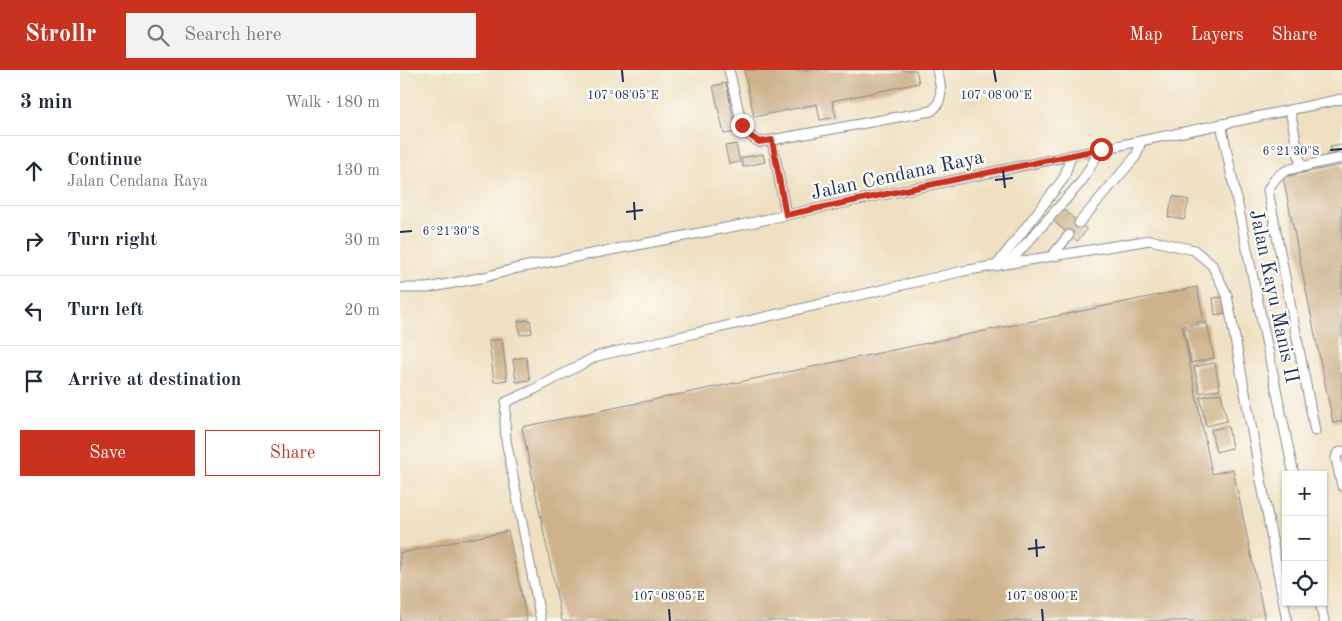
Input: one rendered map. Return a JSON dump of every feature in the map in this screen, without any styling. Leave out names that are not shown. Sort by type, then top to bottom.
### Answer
[{"type":"lane","points":[[729,70],[742,125],[746,133],[759,142],[931,110],[936,107],[941,97],[937,70]]},
{"type":"lane","name":"Jalan Cendana Raya","points":[[400,288],[427,288],[485,277],[518,268],[741,226],[1342,99]]},
{"type":"lane","points":[[1290,110],[1301,166]]},
{"type":"lane","name":"Jalan Kayu Manis II","points":[[1222,124],[1293,471]]},
{"type":"lane","points":[[772,140],[786,215]]},
{"type":"lane","points":[[1079,223],[1136,156],[1141,141]]},
{"type":"lane","points":[[1009,263],[1082,181],[1101,149]]},
{"type":"lane","points":[[996,266],[1064,178],[1071,155]]},
{"type":"lane","points":[[1314,431],[1268,190],[1274,178],[1294,167],[1342,158]]},
{"type":"lane","points":[[1052,256],[1069,235]]},
{"type":"lane","points":[[541,621],[506,440],[506,402],[597,356],[963,271],[1150,240],[1194,250],[1212,265],[1227,296],[1287,621]]},
{"type":"lane","points":[[1342,451],[1337,454],[1336,458],[1342,486]]},
{"type":"lane","points":[[1321,606],[1324,621]]},
{"type":"building","points":[[744,70],[916,70],[919,83],[832,101],[836,117],[820,120],[817,104],[754,117]]},
{"type":"building","points":[[726,83],[736,132],[724,134],[713,86]]},
{"type":"building","points":[[736,144],[740,162],[729,164],[725,146]]},
{"type":"building","points":[[1342,145],[1342,150],[1331,153],[1330,147]]},
{"type":"building","points":[[763,154],[765,162],[743,167],[741,158]]},
{"type":"building","points":[[1342,165],[1342,421],[1333,423],[1283,177]]},
{"type":"building","points":[[1173,196],[1189,200],[1184,220],[1168,217]]},
{"type":"building","points":[[1062,208],[1087,230],[1077,241],[1052,220]]},
{"type":"building","points":[[1197,287],[1204,321],[1182,326],[1212,474],[1233,469],[1265,621],[562,621],[522,427]]},
{"type":"building","points":[[1223,297],[1225,313],[1215,315],[1213,298]]},
{"type":"building","points":[[530,320],[532,333],[520,335],[518,321]]},
{"type":"building","points":[[1207,323],[1214,358],[1191,363],[1184,328]]},
{"type":"building","points":[[502,339],[507,380],[494,382],[489,341]]},
{"type":"building","points":[[526,357],[530,380],[516,382],[513,359]]},
{"type":"building","points":[[1215,363],[1220,389],[1200,393],[1194,367]]},
{"type":"building","points":[[1221,393],[1227,421],[1206,426],[1200,397]]},
{"type":"building","points":[[1228,426],[1232,448],[1216,452],[1211,430]]},
{"type":"building","points":[[508,531],[527,621],[400,621],[400,553]]},
{"type":"route","points":[[742,125],[749,136],[759,142],[772,140],[786,215],[1101,149]]}]
